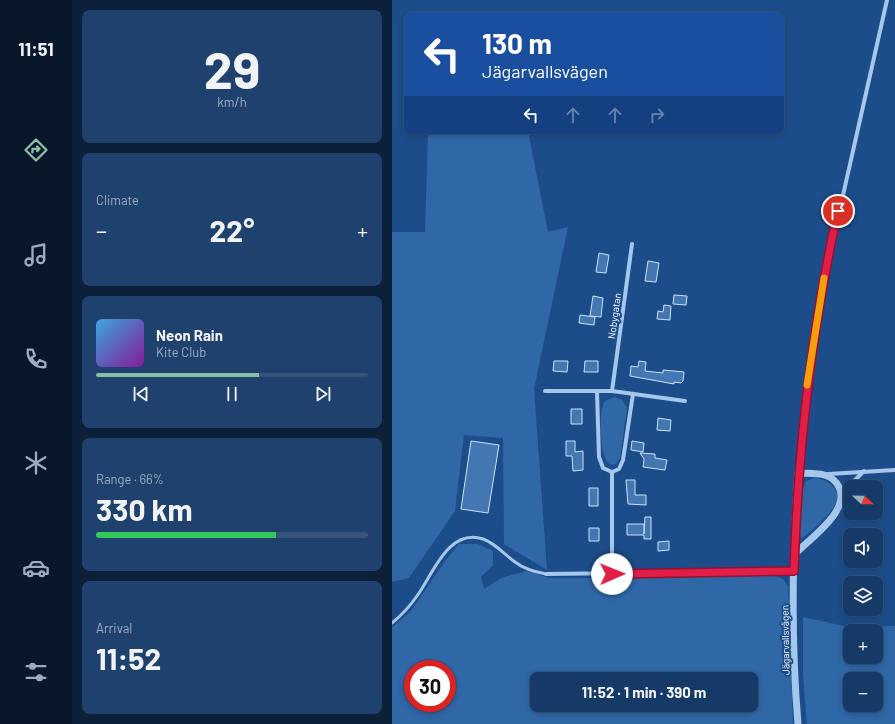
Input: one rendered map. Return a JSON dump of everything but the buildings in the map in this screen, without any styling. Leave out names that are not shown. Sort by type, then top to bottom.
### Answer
[{"type":"street","points":[[887,0],[821,293],[805,402],[798,474],[826,475],[864,471],[895,470]]},
{"type":"street","name":"Nobygatan","points":[[612,391],[632,244]]},
{"type":"street","points":[[545,391],[612,391],[685,401]]},
{"type":"street","points":[[597,392],[599,458],[603,468],[612,472],[619,469],[623,460],[633,394]]},
{"type":"street","points":[[842,493],[864,471]]},
{"type":"street","points":[[612,472],[612,574]]},
{"type":"street","name":"Jägarvallsvägen","points":[[798,474],[794,555],[794,643],[798,724]]},
{"type":"street","points":[[794,555],[835,514],[841,505],[842,493],[836,482],[826,475]]},
{"type":"street","points":[[546,574],[794,571]]},
{"type":"lane","points":[[392,622],[405,612],[448,549],[464,537],[483,539],[490,542],[516,563],[526,569],[546,574]]},
{"type":"shaded area","points":[[428,134],[529,134],[548,232],[568,227],[534,389],[547,570],[504,544],[503,438],[464,435],[455,511],[409,578],[392,582],[392,232],[425,232]]},
{"type":"shaded area","points":[[614,397],[623,400],[627,409],[620,458],[616,464],[611,465],[607,461],[602,445],[601,415],[605,401]]},
{"type":"shaded area","points":[[814,478],[830,483],[834,487],[838,496],[837,501],[824,519],[802,538],[800,536],[802,491],[806,481]]},
{"type":"shaded area","points":[[459,544],[478,544],[493,551],[493,565],[481,577],[484,589],[501,578],[527,571],[549,578],[662,578],[774,575],[783,579],[788,586],[793,724],[392,724],[392,627],[411,611],[445,561]]},
{"type":"shaded area","points":[[803,617],[843,626],[843,664],[883,664],[883,626],[895,626],[895,724],[807,724],[803,676]]},
{"type":"slow traffic","points":[[807,385],[814,331],[824,278]]},
{"type":"route","points":[[612,574],[794,571],[797,493],[805,402],[814,331],[838,211]]}]
